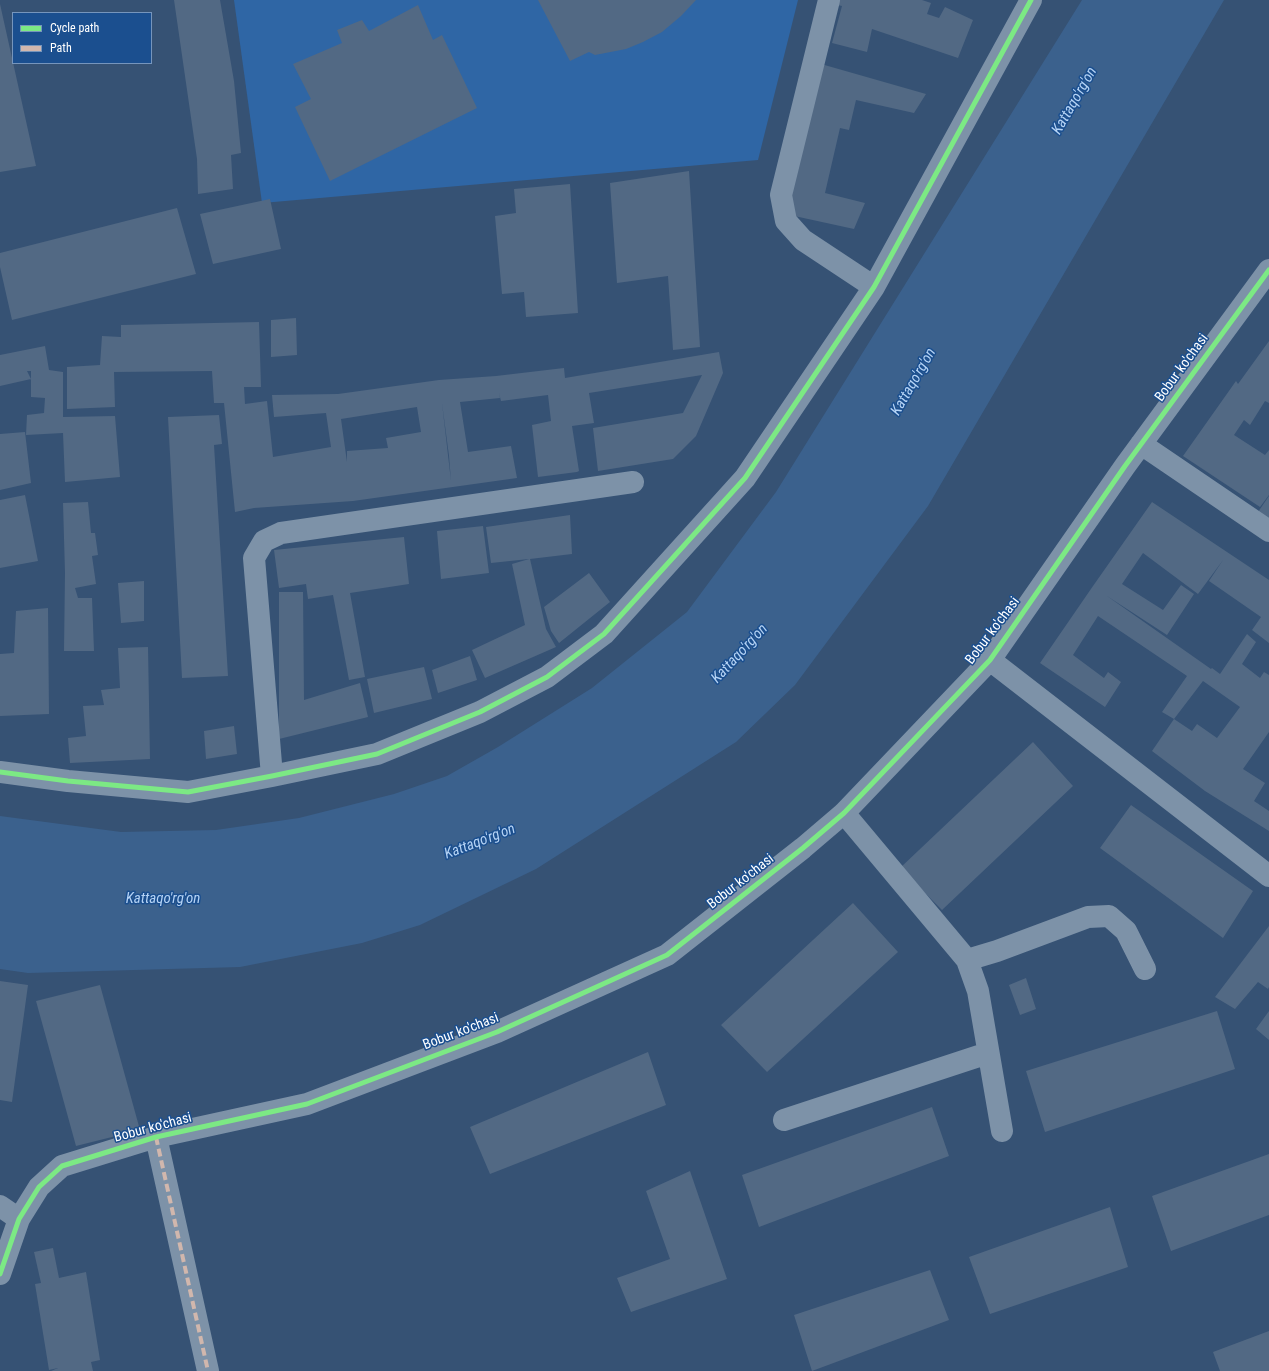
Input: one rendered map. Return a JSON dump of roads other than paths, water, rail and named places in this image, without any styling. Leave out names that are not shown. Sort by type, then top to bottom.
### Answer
[{"type":"street","points":[[829,0],[781,195],[786,221],[803,240],[874,287]]},
{"type":"street","points":[[0,772],[68,781],[188,792],[377,754],[480,712],[547,678],[604,634],[745,478],[874,287],[1031,0]]},
{"type":"street","name":"Bobur ko'chasi","points":[[0,1274],[19,1219],[39,1187],[62,1166],[156,1137],[307,1104],[497,1032],[667,955],[803,848],[844,813],[990,660],[1141,444],[1269,270]]},
{"type":"street","points":[[1141,444],[1269,530]]},
{"type":"street","points":[[272,776],[254,558],[264,541],[281,533],[633,482]]},
{"type":"street","points":[[990,660],[1269,876]]},
{"type":"street","points":[[844,813],[967,960],[978,991],[1002,1131]]},
{"type":"street","points":[[967,960],[997,951],[1088,917],[1109,916],[1126,931],[1145,969]]},
{"type":"street","points":[[784,1120],[988,1053]]},
{"type":"street","points":[[156,1137],[208,1371]]},
{"type":"street","points":[[0,1206],[19,1219]]},
{"type":"water","name":"Kattaqo'rg'on","points":[[1082,0],[1224,0],[928,506],[795,685],[736,742],[536,869],[420,925],[362,943],[240,967],[28,973],[0,969],[0,816],[121,832],[216,830],[299,818],[394,794],[447,776],[498,747],[592,688],[687,612],[776,492]]}]
